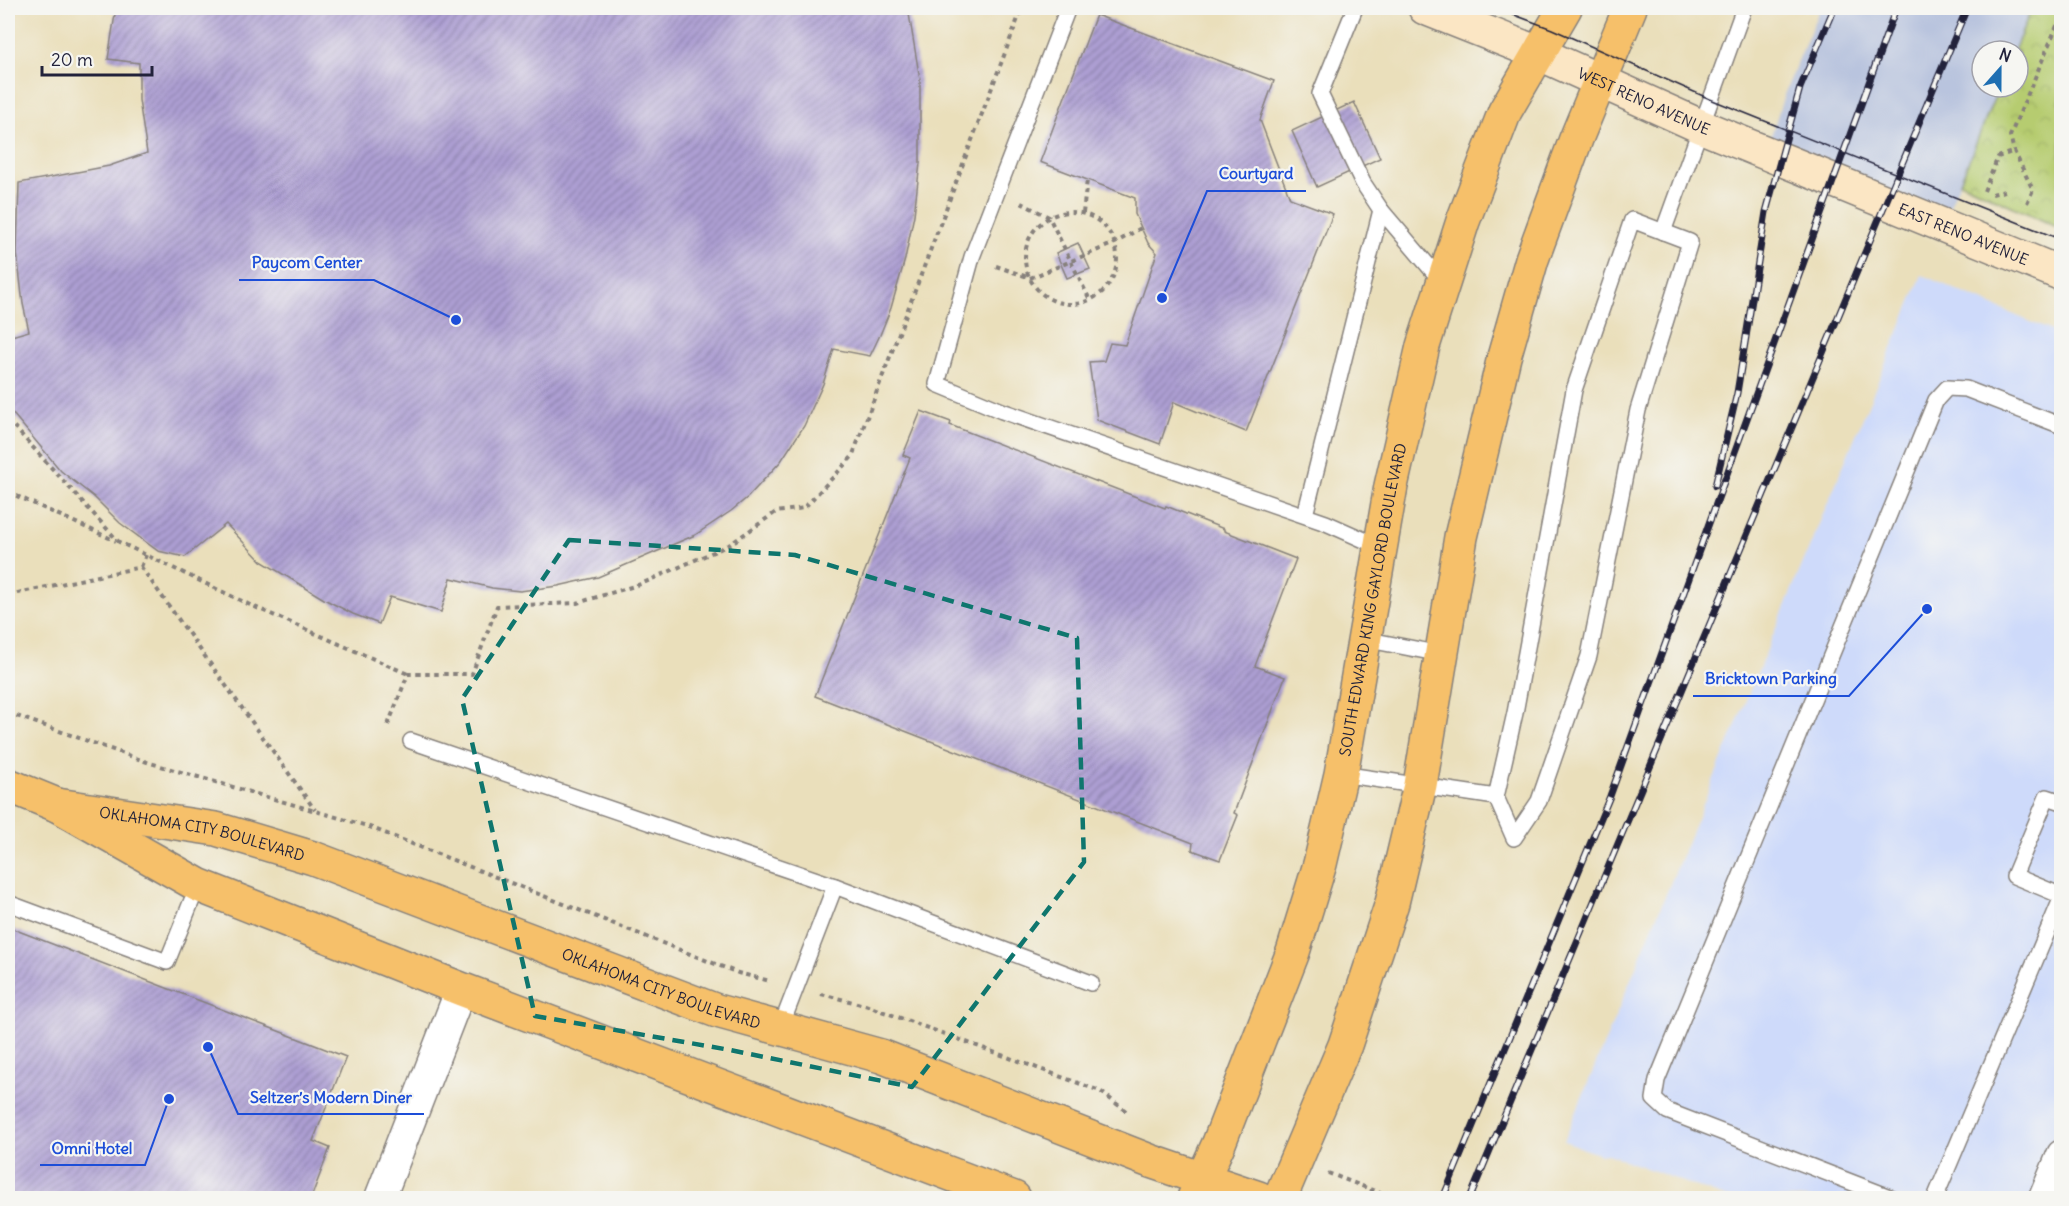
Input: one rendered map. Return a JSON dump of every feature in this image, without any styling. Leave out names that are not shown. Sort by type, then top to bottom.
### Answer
[{"type":"main road","name":"WEST RENO AVENUE","points":[[1425,8],[1538,53],[1700,126],[1865,193]]},
{"type":"main road","name":"SOUTH EDWARD KING GAYLORD BOULEVARD","points":[[1198,1188],[1223,1134],[1293,952],[1320,864],[1341,774],[1380,547],[1423,346],[1463,221],[1504,111],[1565,8]]},
{"type":"main road","points":[[1280,1198],[1345,1045],[1392,903],[1420,785],[1461,537],[1504,357],[1532,259],[1576,139],[1630,8]]},
{"type":"main road","name":"EAST RENO AVENUE","points":[[1865,193],[2061,274]]},
{"type":"main road","name":"OKLAHOMA CITY BOULEVARD","points":[[8,785],[57,805],[198,885],[1014,1198]]},
{"type":"main road","name":"OKLAHOMA CITY BOULEVARD","points":[[57,805],[216,829],[313,858],[717,1011],[881,1056],[1150,1161],[1198,1188],[1259,1198]]},
{"type":"street","points":[[380,1198],[462,988]]},
{"type":"street","points":[[2044,1198],[2061,1155]]},
{"type":"lane","points":[[1068,8],[972,257],[937,384],[1002,411],[1305,515],[1380,547]]},
{"type":"lane","points":[[1354,8],[1320,94],[1363,183],[1381,210],[1443,283]]},
{"type":"lane","points":[[1663,232],[1744,8]]},
{"type":"lane","points":[[1305,515],[1381,210]]},
{"type":"lane","points":[[1632,220],[1689,242],[1638,410],[1589,656],[1539,801],[1514,838],[1496,797],[1515,712],[1574,390],[1632,220]]},
{"type":"lane","points":[[1892,1198],[1667,1111],[1654,1099],[1653,1092],[1936,399],[1947,388],[1966,389],[2061,426]]},
{"type":"lane","points":[[1364,639],[1441,654]]},
{"type":"lane","points":[[411,741],[835,886],[1091,983]]},
{"type":"lane","points":[[1341,774],[1496,797]]},
{"type":"lane","points":[[1935,1198],[2061,896],[2014,876],[2048,796],[2061,802]]},
{"type":"lane","points":[[8,903],[167,962],[198,885]]},
{"type":"lane","points":[[780,1029],[835,886]]},
{"type":"path","points":[[8,492],[248,604],[408,674],[472,674],[497,606],[577,603],[641,585],[729,545],[776,512],[804,508],[852,457],[1022,8]]},
{"type":"path","points":[[2027,202],[2033,190],[2014,151],[2010,136],[2061,14]]},
{"type":"path","points":[[1984,191],[1998,157],[2014,151]]},
{"type":"path","points":[[1083,213],[1087,180]]},
{"type":"path","points":[[1992,194],[2005,191]]},
{"type":"path","points":[[998,194],[1049,217],[1090,300]]},
{"type":"path","points":[[1064,212],[1083,213],[1100,222],[1107,229],[1115,243],[1117,259],[1114,274],[1105,290],[1090,300],[1069,304],[1054,300],[1042,293],[1030,278],[1025,258],[1027,244],[1035,228],[1049,217],[1064,212]]},
{"type":"path","points":[[972,257],[1030,278],[1115,243],[1141,228]]},
{"type":"path","points":[[8,420],[119,542]]},
{"type":"path","points":[[141,567],[146,555]]},
{"type":"path","points":[[8,595],[141,567]]},
{"type":"path","points":[[141,567],[316,812]]},
{"type":"path","points":[[388,725],[408,674]]},
{"type":"path","points":[[8,713],[150,764],[368,826],[738,973],[866,1005],[1100,1091],[1124,1111],[1134,1115]]},
{"type":"path","points":[[1334,1174],[1393,1198]]},
{"type":"highlighted area","points":[[569,540],[795,555],[1077,638],[1084,862],[912,1087],[730,1050],[535,1016],[462,699]]},
{"type":"shaded area","points":[[1820,8],[2032,8],[2019,39],[1970,39],[1970,99],[1994,99],[1946,215],[1770,139],[1784,95]]},
{"type":"shaded area","points":[[1922,275],[2061,335],[2061,1198],[1727,1198],[1608,1154],[1600,1155],[1564,1141]]},
{"type":"green space","points":[[2032,8],[2061,8],[2061,229],[1960,182],[1994,99],[2030,99],[2030,39],[2019,39]]},
{"type":"building","points":[[116,8],[908,8],[920,80],[920,163],[914,215],[905,259],[891,308],[880,335],[870,356],[834,349],[823,384],[804,426],[781,461],[748,497],[695,535],[598,577],[520,591],[492,588],[451,578],[441,612],[390,597],[379,624],[324,599],[261,561],[226,524],[185,557],[158,551],[120,523],[94,497],[61,471],[8,408],[8,337],[29,331],[23,304],[17,252],[19,183],[109,166],[147,153],[139,100],[139,63],[108,59]]},
{"type":"building","points":[[1096,15],[1274,81],[1260,120],[1290,198],[1333,214],[1246,432],[1174,402],[1160,444],[1097,420],[1089,362],[1104,361],[1110,343],[1125,345],[1157,253],[1148,243],[1135,214],[1135,198],[1040,162]]},
{"type":"building","points":[[1354,102],[1380,158],[1317,187],[1292,131]]},
{"type":"building","points":[[1078,243],[1090,269],[1067,278],[1056,253]]},
{"type":"building","points":[[921,411],[951,422],[950,425],[1165,508],[1166,506],[1296,559],[1255,666],[1285,677],[1234,813],[1238,815],[1220,860],[1192,850],[1193,843],[815,696],[910,458],[903,455]]},
{"type":"building","points":[[8,927],[346,1057],[313,1141],[330,1148],[311,1198],[8,1198]]},
{"type":"tram line","points":[[1496,8],[1552,29],[1710,99],[2062,240]]},
{"type":"railway","points":[[1715,486],[1737,393],[1766,212],[1800,88],[1834,8]]},
{"type":"railway","points":[[1443,1198],[1610,796],[1896,8]]},
{"type":"railway","points":[[1470,1198],[1967,8]]},
{"type":"place","name":"Courtyard","points":[[1162,298]]},
{"type":"place","name":"Paycom Center","points":[[456,320]]},
{"type":"place","name":"Bricktown Parking","points":[[1927,609]]},
{"type":"place","name":"Seltzer’s Modern Diner","points":[[208,1047]]},
{"type":"place","name":"Omni Hotel","points":[[169,1099]]}]
